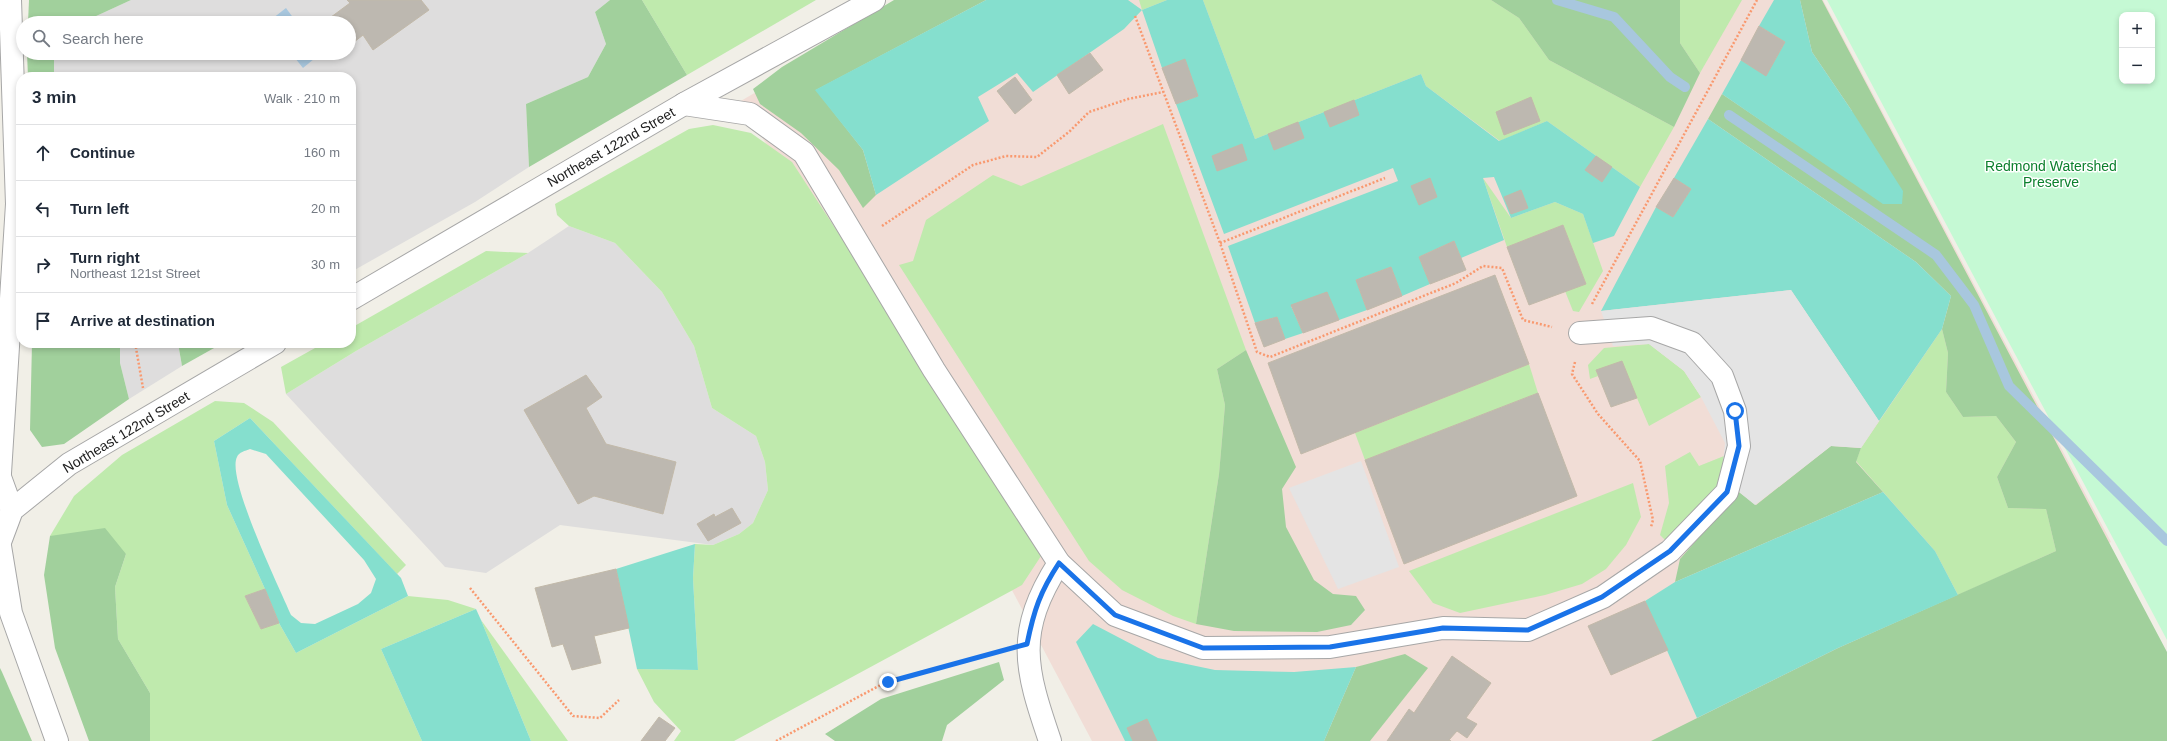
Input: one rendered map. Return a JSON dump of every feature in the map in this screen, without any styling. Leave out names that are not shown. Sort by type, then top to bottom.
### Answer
[{"type":"street","points":[[10,0],[16,175]]},
{"type":"street","name":"Northeast 122nd Street","points":[[356,296],[684,104],[874,0]]},
{"type":"street","points":[[684,104],[750,114],[804,153],[934,370],[1059,563],[1115,615],[1203,648],[1330,647],[1443,628],[1528,630],[1602,597],[1670,551],[1727,492],[1739,446],[1735,411],[1722,376],[1692,343],[1650,328],[1580,333]]},
{"type":"street","points":[[0,473],[16,220]]},
{"type":"street","name":"Northeast 122nd Street","points":[[12,510],[69,464],[267,348]]},
{"type":"street","points":[[0,477],[12,510],[0,542]]},
{"type":"street","points":[[0,546],[11,613],[57,741]]},
{"type":"street","points":[[1050,741],[1033,693],[1027,644],[1033,613],[1047,582],[1059,563]]},
{"type":"path","points":[[1648,534],[1654,520],[1640,461],[1598,414],[1572,374],[1580,333],[1583,321],[1757,0]]},
{"type":"path","points":[[1135,16],[1220,243],[1256,352],[1270,357],[1456,283],[1483,266],[1502,268],[1523,320],[1580,333]]},
{"type":"path","points":[[858,243],[973,164],[1006,156],[1037,157],[1070,131],[1089,112],[1128,99],[1163,92]]},
{"type":"path","points":[[1220,243],[1385,178]]},
{"type":"path","points":[[136,348],[148,418]]},
{"type":"path","points":[[470,588],[573,716],[600,718],[619,700]]},
{"type":"path","points":[[776,741],[888,682],[1027,644]]},
{"type":"shaded area","points":[[131,0],[610,0],[595,12],[606,44],[588,77],[526,104],[529,167],[475,202],[356,269],[356,72],[54,72],[54,60],[356,60],[356,16],[96,16]]},
{"type":"shaded area","points":[[916,0],[1823,0],[2111,542],[1757,741],[1092,741],[814,217],[739,102]]},
{"type":"shaded area","points":[[986,0],[1128,0],[1142,10],[1124,29],[1033,92],[1017,73],[978,97],[989,121],[876,195],[863,150],[815,90]]},
{"type":"shaded area","points":[[1167,0],[1203,0],[1255,139],[1421,74],[1426,86],[1499,141],[1547,121],[1640,187],[1614,236],[1593,243],[1583,214],[1555,202],[1511,218],[1494,177],[1483,178],[1504,240],[1461,258],[1454,241],[1419,257],[1430,284],[1402,296],[1391,267],[1356,280],[1367,310],[1339,320],[1291,306],[1303,333],[1285,339],[1277,317],[1255,323],[1228,246],[1398,181],[1393,168],[1224,234],[1176,104],[1198,96],[1185,60],[1162,68],[1142,10]]},
{"type":"shaded area","points":[[1774,0],[1800,0],[1812,52],[1903,191],[1902,204],[1883,204],[1722,94],[1741,60],[1766,75],[1785,42],[1759,26]]},
{"type":"shaded area","points":[[286,8],[292,16],[276,16]]},
{"type":"shaded area","points":[[297,60],[313,60],[303,68]]},
{"type":"shaded area","points":[[1708,119],[1916,262],[1951,296],[1942,329],[1879,421],[1791,290],[1601,311],[1656,207],[1673,217],[1691,189],[1674,178]]},
{"type":"shaded area","points":[[569,226],[615,243],[662,292],[694,346],[712,408],[756,436],[765,462],[768,490],[753,523],[739,534],[713,545],[560,525],[486,573],[445,567],[286,394],[356,351],[528,253]]},
{"type":"shaded area","points":[[1791,290],[1879,421],[1861,448],[1831,446],[1755,505],[1739,492],[1721,483],[1725,443],[1701,397],[1684,371],[1649,344],[1613,346],[1601,311]]},
{"type":"shaded area","points":[[120,348],[179,348],[182,366],[129,399],[120,363]]},
{"type":"shaded area","points":[[250,418],[401,578],[408,596],[296,653],[279,623],[227,505],[214,441]],"holes":[[[250,449],[266,454],[364,560],[376,579],[371,593],[358,604],[315,624],[301,623],[291,615],[266,559],[239,487],[236,469],[238,455]]]},
{"type":"shaded area","points":[[1361,461],[1399,567],[1338,589],[1289,488]]},
{"type":"shaded area","points":[[1883,492],[1935,551],[1958,595],[1838,648],[1697,718],[1645,601],[1675,582]]},
{"type":"shaded area","points":[[695,544],[693,578],[698,670],[637,669],[616,569]]},
{"type":"shaded area","points":[[476,609],[531,741],[422,741],[381,649]]},
{"type":"shaded area","points":[[1093,624],[1158,658],[1215,670],[1294,672],[1356,667],[1324,741],[1125,741],[1076,642]]},
{"type":"green space","points":[[29,0],[131,0],[96,16],[28,16]]},
{"type":"green space","points":[[610,0],[642,0],[687,75],[529,167],[526,104],[588,77],[606,44],[595,12]]},
{"type":"green space","points":[[642,0],[816,0],[687,75]]},
{"type":"green space","points":[[894,0],[986,0],[816,90],[863,150],[876,195],[863,208],[839,170],[801,133],[760,104],[753,89],[782,67]]},
{"type":"green space","points":[[1139,0],[1167,0],[1142,10]]},
{"type":"green space","points":[[1203,0],[1491,0],[1519,18],[1549,60],[1674,127],[1640,187],[1547,121],[1500,141],[1426,86],[1421,74],[1255,139]]},
{"type":"green space","points":[[1491,0],[1680,0],[1680,43],[1700,73],[1674,127],[1549,60],[1519,18]]},
{"type":"green space","points":[[1680,0],[1742,0],[1700,73],[1680,43]]},
{"type":"green space","points":[[1800,0],[1822,0],[2167,652],[2167,741],[1651,741],[1838,648],[2056,551],[2046,509],[2008,508],[1997,477],[2016,442],[1996,416],[1963,417],[1946,392],[1948,353],[1942,329],[1951,296],[1916,262],[1708,119],[1722,94],[1793,142],[1852,111],[1812,52]]},
{"type":"green space","name":"Redmond Watershed Preserve","points":[[1827,0],[2167,0],[2167,640]]},
{"type":"green space","points":[[27,60],[54,60],[54,72],[28,72]]},
{"type":"green space","points":[[1163,124],[1246,350],[1217,369],[1225,405],[1219,474],[1196,624],[1173,616],[1122,590],[1089,561],[899,265],[913,261],[926,220],[993,175],[1021,186]]},
{"type":"green space","points":[[713,125],[751,133],[792,162],[880,297],[1041,556],[1022,585],[734,741],[674,741],[681,731],[654,702],[637,669],[698,670],[693,578],[695,544],[713,545],[739,534],[753,523],[768,490],[765,462],[756,436],[712,408],[694,346],[662,292],[615,243],[569,226],[557,215],[555,204],[689,129]]},
{"type":"green space","points":[[1483,178],[1511,218],[1555,202],[1583,214],[1603,271],[1579,312],[1573,311],[1565,291],[1586,284],[1563,225],[1507,247]]},
{"type":"green space","points":[[486,251],[528,253],[356,351],[286,394],[281,367],[315,348],[356,348],[356,325]]},
{"type":"green space","points":[[1942,329],[1948,353],[1946,392],[1963,417],[1996,416],[2016,442],[1997,477],[2008,508],[2046,509],[2056,551],[1958,595],[1935,551],[1856,461],[1861,448]]},
{"type":"green space","points":[[1649,344],[1684,371],[1701,397],[1649,426],[1637,398],[1596,370],[1598,376],[1590,379],[1588,365],[1604,348]]},
{"type":"green space","points":[[32,348],[120,348],[120,363],[129,399],[64,444],[42,447],[30,430]]},
{"type":"green space","points":[[179,348],[214,348],[182,366]]},
{"type":"green space","points":[[1246,350],[1296,467],[1282,489],[1286,527],[1314,580],[1333,594],[1356,596],[1365,610],[1351,625],[1317,632],[1234,631],[1196,624],[1219,474],[1225,405],[1217,369]]},
{"type":"green space","points":[[1529,364],[1538,393],[1365,460],[1355,433]]},
{"type":"green space","points":[[215,401],[244,403],[273,422],[406,565],[397,574],[250,418],[214,441],[227,505],[265,589],[245,596],[261,629],[279,623],[296,653],[408,596],[448,600],[476,609],[381,649],[422,741],[150,741],[150,693],[118,639],[115,587],[126,554],[50,536],[74,496],[122,455]]},
{"type":"green space","points":[[1831,446],[1861,448],[1856,462],[1883,492],[1675,582],[1680,559],[1739,492],[1756,505]]},
{"type":"green space","points":[[1690,452],[1699,466],[1724,456],[1721,483],[1668,543],[1660,535],[1669,503],[1665,466]]},
{"type":"green space","points":[[1633,483],[1641,517],[1626,545],[1606,569],[1582,584],[1545,595],[1460,613],[1433,603],[1409,571]]},
{"type":"green space","points":[[105,528],[126,554],[115,587],[118,639],[150,693],[150,741],[89,741],[55,648],[44,575],[50,536]]},
{"type":"green space","points":[[481,620],[568,741],[531,741]]},
{"type":"green space","points":[[1405,654],[1428,668],[1370,741],[1324,741],[1356,667]]},
{"type":"green space","points":[[999,662],[1004,680],[947,725],[942,741],[835,741],[825,734],[881,699]]},
{"type":"green space","points":[[0,668],[2,672],[32,741],[0,741]]},
{"type":"building","points":[[347,0],[421,0],[429,10],[373,50],[363,35],[356,40],[356,16],[332,16],[350,3]]},
{"type":"building","points":[[1759,26],[1785,42],[1766,76],[1741,60]]},
{"type":"building","points":[[1090,53],[1103,70],[1069,94],[1057,75]]},
{"type":"building","points":[[1185,59],[1198,96],[1176,104],[1162,68]]},
{"type":"building","points":[[1015,77],[1032,100],[1015,114],[997,91]]},
{"type":"building","points":[[1531,97],[1540,121],[1504,135],[1496,112]]},
{"type":"building","points":[[1354,100],[1359,115],[1330,127],[1324,112]]},
{"type":"building","points":[[1298,122],[1304,138],[1274,150],[1268,134]]},
{"type":"building","points":[[1242,144],[1247,160],[1217,171],[1212,156]]},
{"type":"building","points":[[1596,156],[1612,167],[1602,182],[1585,170]]},
{"type":"building","points":[[1430,178],[1437,197],[1419,205],[1411,186]]},
{"type":"building","points":[[1674,178],[1691,189],[1673,217],[1656,207]]},
{"type":"building","points":[[1521,190],[1528,208],[1511,214],[1504,197]]},
{"type":"building","points":[[1563,225],[1586,284],[1529,305],[1507,247]]},
{"type":"building","points":[[1454,241],[1466,270],[1430,284],[1419,257]]},
{"type":"building","points":[[1391,267],[1402,296],[1367,310],[1356,280]]},
{"type":"building","points":[[1495,275],[1529,364],[1301,454],[1268,363]]},
{"type":"building","points":[[1327,292],[1339,320],[1303,333],[1291,305]]},
{"type":"building","points":[[1277,317],[1285,339],[1264,347],[1255,323]]},
{"type":"building","points":[[1622,361],[1637,398],[1611,407],[1596,370]]},
{"type":"building","points":[[586,375],[602,397],[586,408],[606,444],[676,462],[663,514],[594,496],[578,504],[524,410]]},
{"type":"building","points":[[1538,393],[1577,496],[1404,564],[1365,460]]},
{"type":"building","points":[[732,508],[741,523],[708,541],[697,524],[714,514],[715,517]]},
{"type":"building","points":[[616,569],[629,628],[594,636],[601,663],[572,670],[563,644],[552,647],[535,588]]},
{"type":"building","points":[[265,589],[279,623],[261,629],[245,596]]},
{"type":"building","points":[[1645,601],[1668,650],[1611,675],[1588,626]]},
{"type":"building","points":[[1452,656],[1491,683],[1466,718],[1477,724],[1467,738],[1457,731],[1449,740],[1451,741],[1387,741],[1409,709],[1414,713]]},
{"type":"building","points":[[659,717],[675,728],[665,741],[641,741]]},
{"type":"building","points":[[1147,719],[1157,741],[1133,741],[1127,728]]},
{"type":"waterway","points":[[1557,0],[1614,17],[1670,77],[1685,87]]},
{"type":"waterway","points":[[1729,115],[1936,255],[1974,305],[2009,386],[2167,541]]},
{"type":"route","points":[[888,682],[1027,644],[1033,613],[1047,582],[1059,563],[1115,615],[1203,648],[1330,647],[1443,628],[1528,630],[1602,597],[1670,551],[1727,492],[1739,446],[1735,411]]}]
